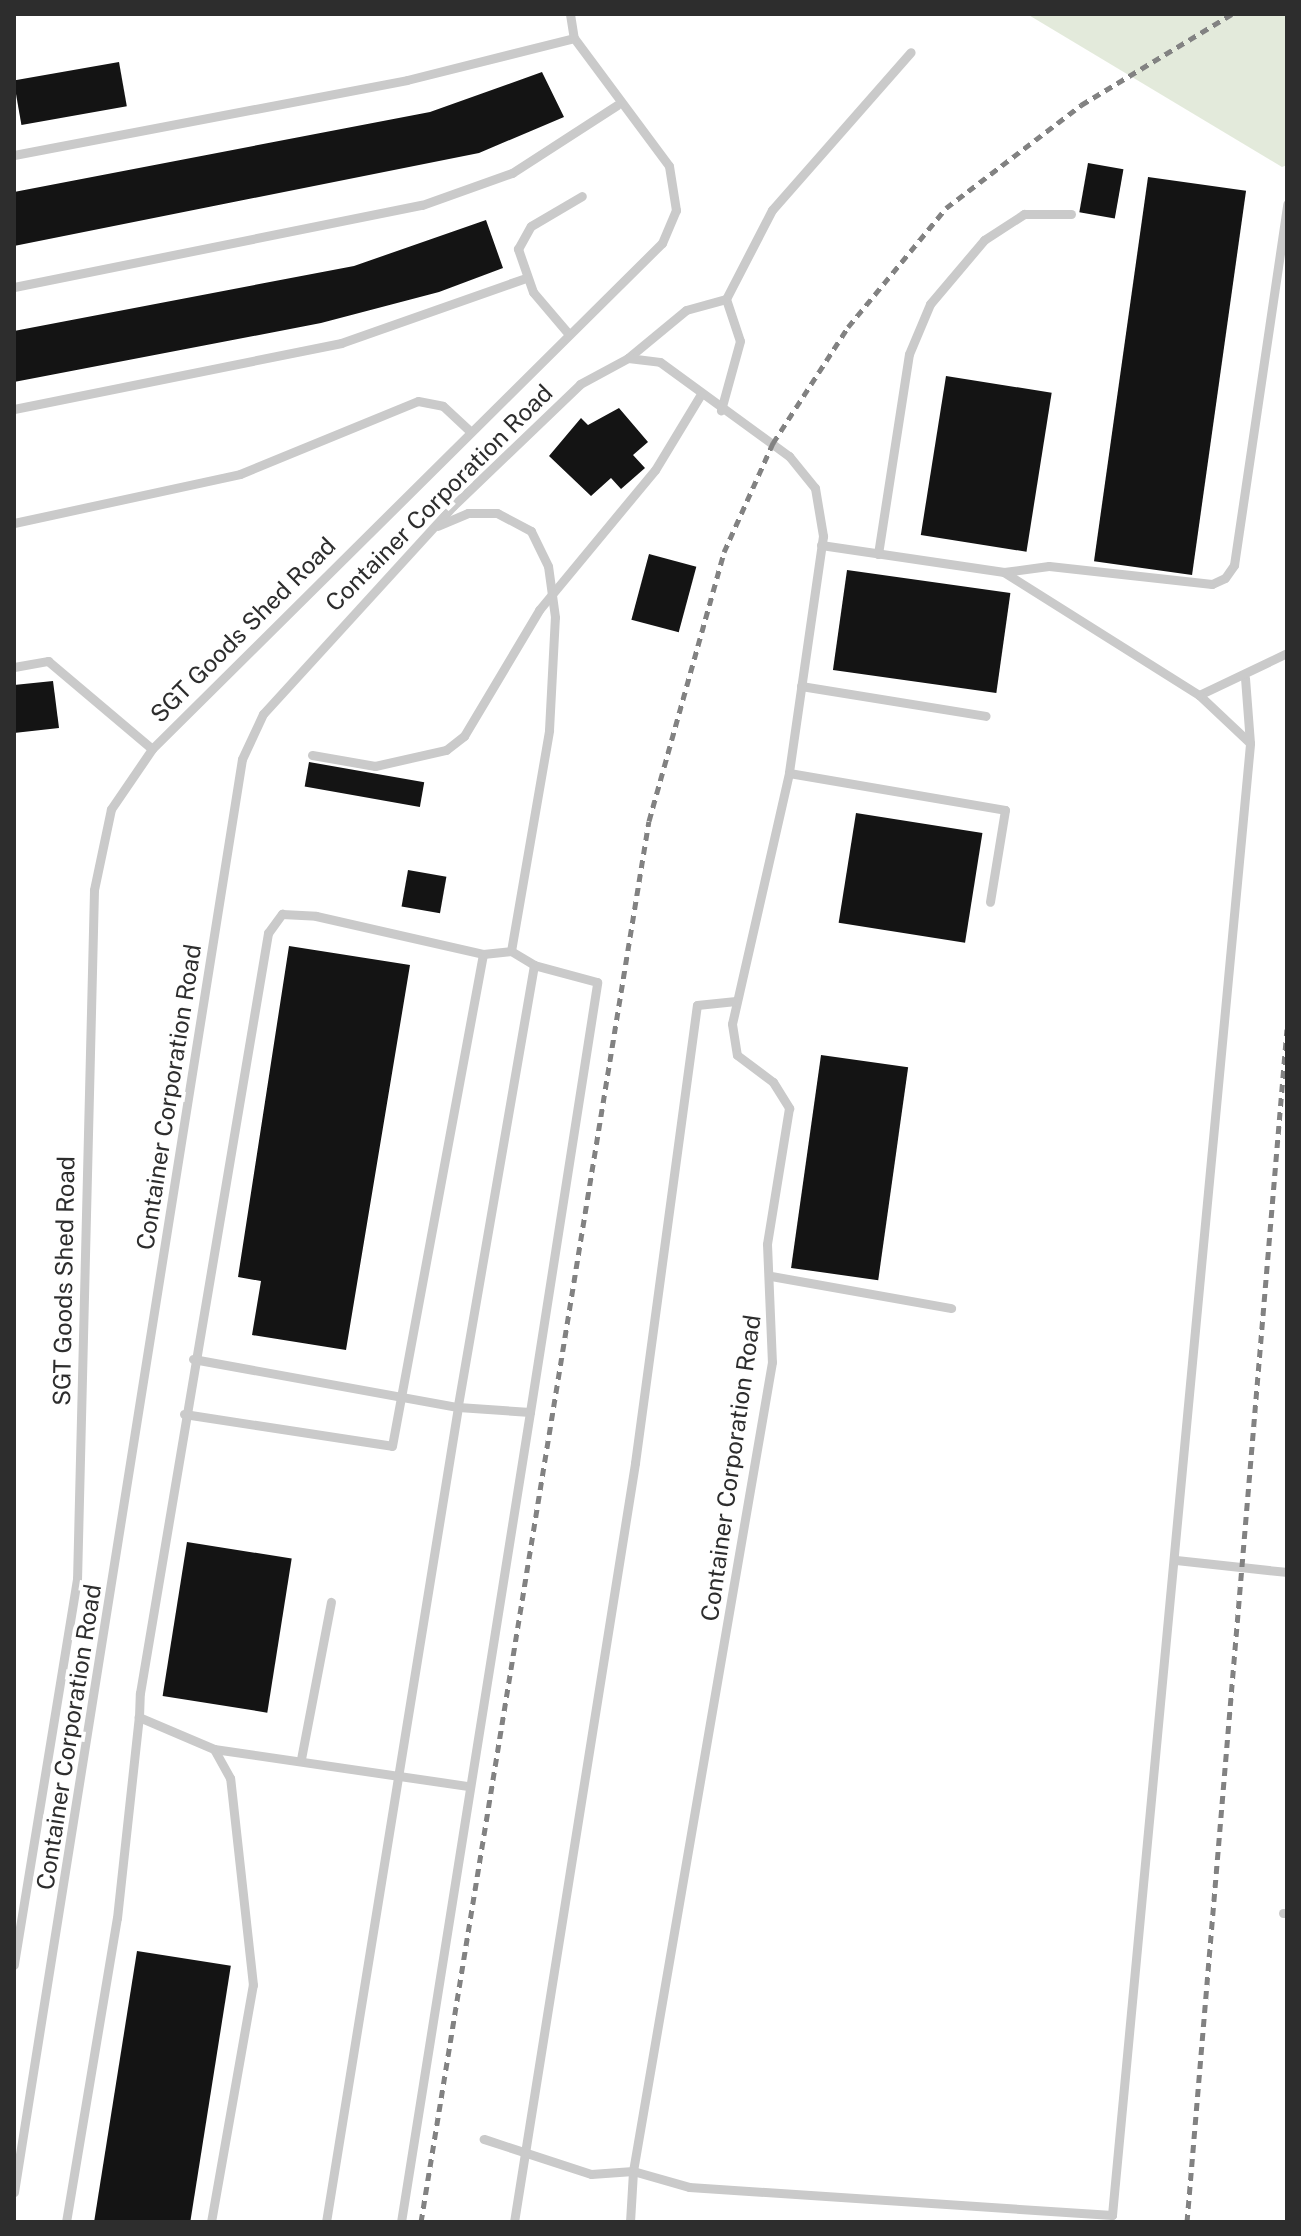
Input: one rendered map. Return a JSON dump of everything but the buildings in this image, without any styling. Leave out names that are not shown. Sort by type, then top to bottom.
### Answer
[{"type":"lane","points":[[14,155],[407,80],[574,38],[570,14]]},
{"type":"lane","name":"SGT Goods Shed Road","points":[[14,1965],[77,1579],[96,869],[111,809],[152,749],[567,332],[662,243],[675,218],[669,166],[617,105],[574,38]]},
{"type":"lane","points":[[721,410],[740,341],[726,299],[772,210],[911,52]]},
{"type":"lane","points":[[14,287],[422,205],[512,173],[617,105]]},
{"type":"lane","points":[[567,332],[526,278],[518,258],[523,232],[582,196]]},
{"type":"lane","points":[[821,545],[1004,572],[1049,566],[1212,584],[1225,578],[1234,565],[1287,204]]},
{"type":"lane","points":[[878,554],[909,354],[930,304],[984,240],[1024,214],[1071,214]]},
{"type":"lane","points":[[14,409],[341,343],[526,278]]},
{"type":"lane","points":[[628,358],[686,310],[726,299]]},
{"type":"lane","name":"Container Corporation Road","points":[[14,2192],[242,759],[263,714],[432,529],[580,384],[628,358],[660,362],[721,410],[789,456],[815,488],[821,545],[789,773],[736,1001],[737,1055],[773,1082],[789,1108],[767,1244],[771,1276],[772,1362],[633,2171],[630,2222]]},
{"type":"lane","points":[[312,755],[375,766],[446,750],[464,736],[539,610],[553,600],[655,470],[701,394]]},
{"type":"lane","points":[[14,523],[240,474],[418,401],[443,406],[469,430]]},
{"type":"lane","points":[[432,529],[468,513],[497,513],[531,531],[553,600],[549,730],[511,951]]},
{"type":"lane","points":[[1004,572],[1199,695],[1250,743]]},
{"type":"lane","points":[[1199,695],[1245,678],[1287,653]]},
{"type":"lane","points":[[14,667],[48,661],[152,749]]},
{"type":"lane","points":[[484,2139],[525,2148],[591,2174],[633,2171],[689,2187],[1112,2218],[1176,1560],[1250,743],[1245,678]]},
{"type":"lane","points":[[801,686],[986,716]]},
{"type":"lane","points":[[789,773],[1005,810],[990,902]]},
{"type":"lane","points":[[66,2222],[117,1918],[139,1717],[193,1359],[268,933],[282,914],[316,916],[483,954],[511,951],[534,965],[597,982],[401,2222]]},
{"type":"lane","points":[[184,1414],[382,1448],[398,1436],[483,954]]},
{"type":"lane","points":[[326,2222],[458,1407],[534,965]]},
{"type":"lane","points":[[514,2222],[635,1463],[697,1005],[736,1001]]},
{"type":"lane","points":[[771,1276],[951,1308]]},
{"type":"lane","points":[[193,1359],[405,1399],[458,1407],[530,1412]]},
{"type":"lane","points":[[1176,1560],[1287,1572]]},
{"type":"lane","points":[[301,1759],[331,1602]]},
{"type":"lane","points":[[139,1717],[214,1749],[301,1759],[468,1786]]},
{"type":"lane","points":[[211,2222],[253,1985],[230,1778],[214,1749]]},
{"type":"green space","points":[[1027,14],[1287,14],[1287,165],[1282,167]]},
{"type":"railway","points":[[421,2222],[649,821],[724,552],[773,443],[848,327],[946,208],[1081,105],[1232,14]]},
{"type":"railway","points":[[1187,2222],[1287,1029]]}]
